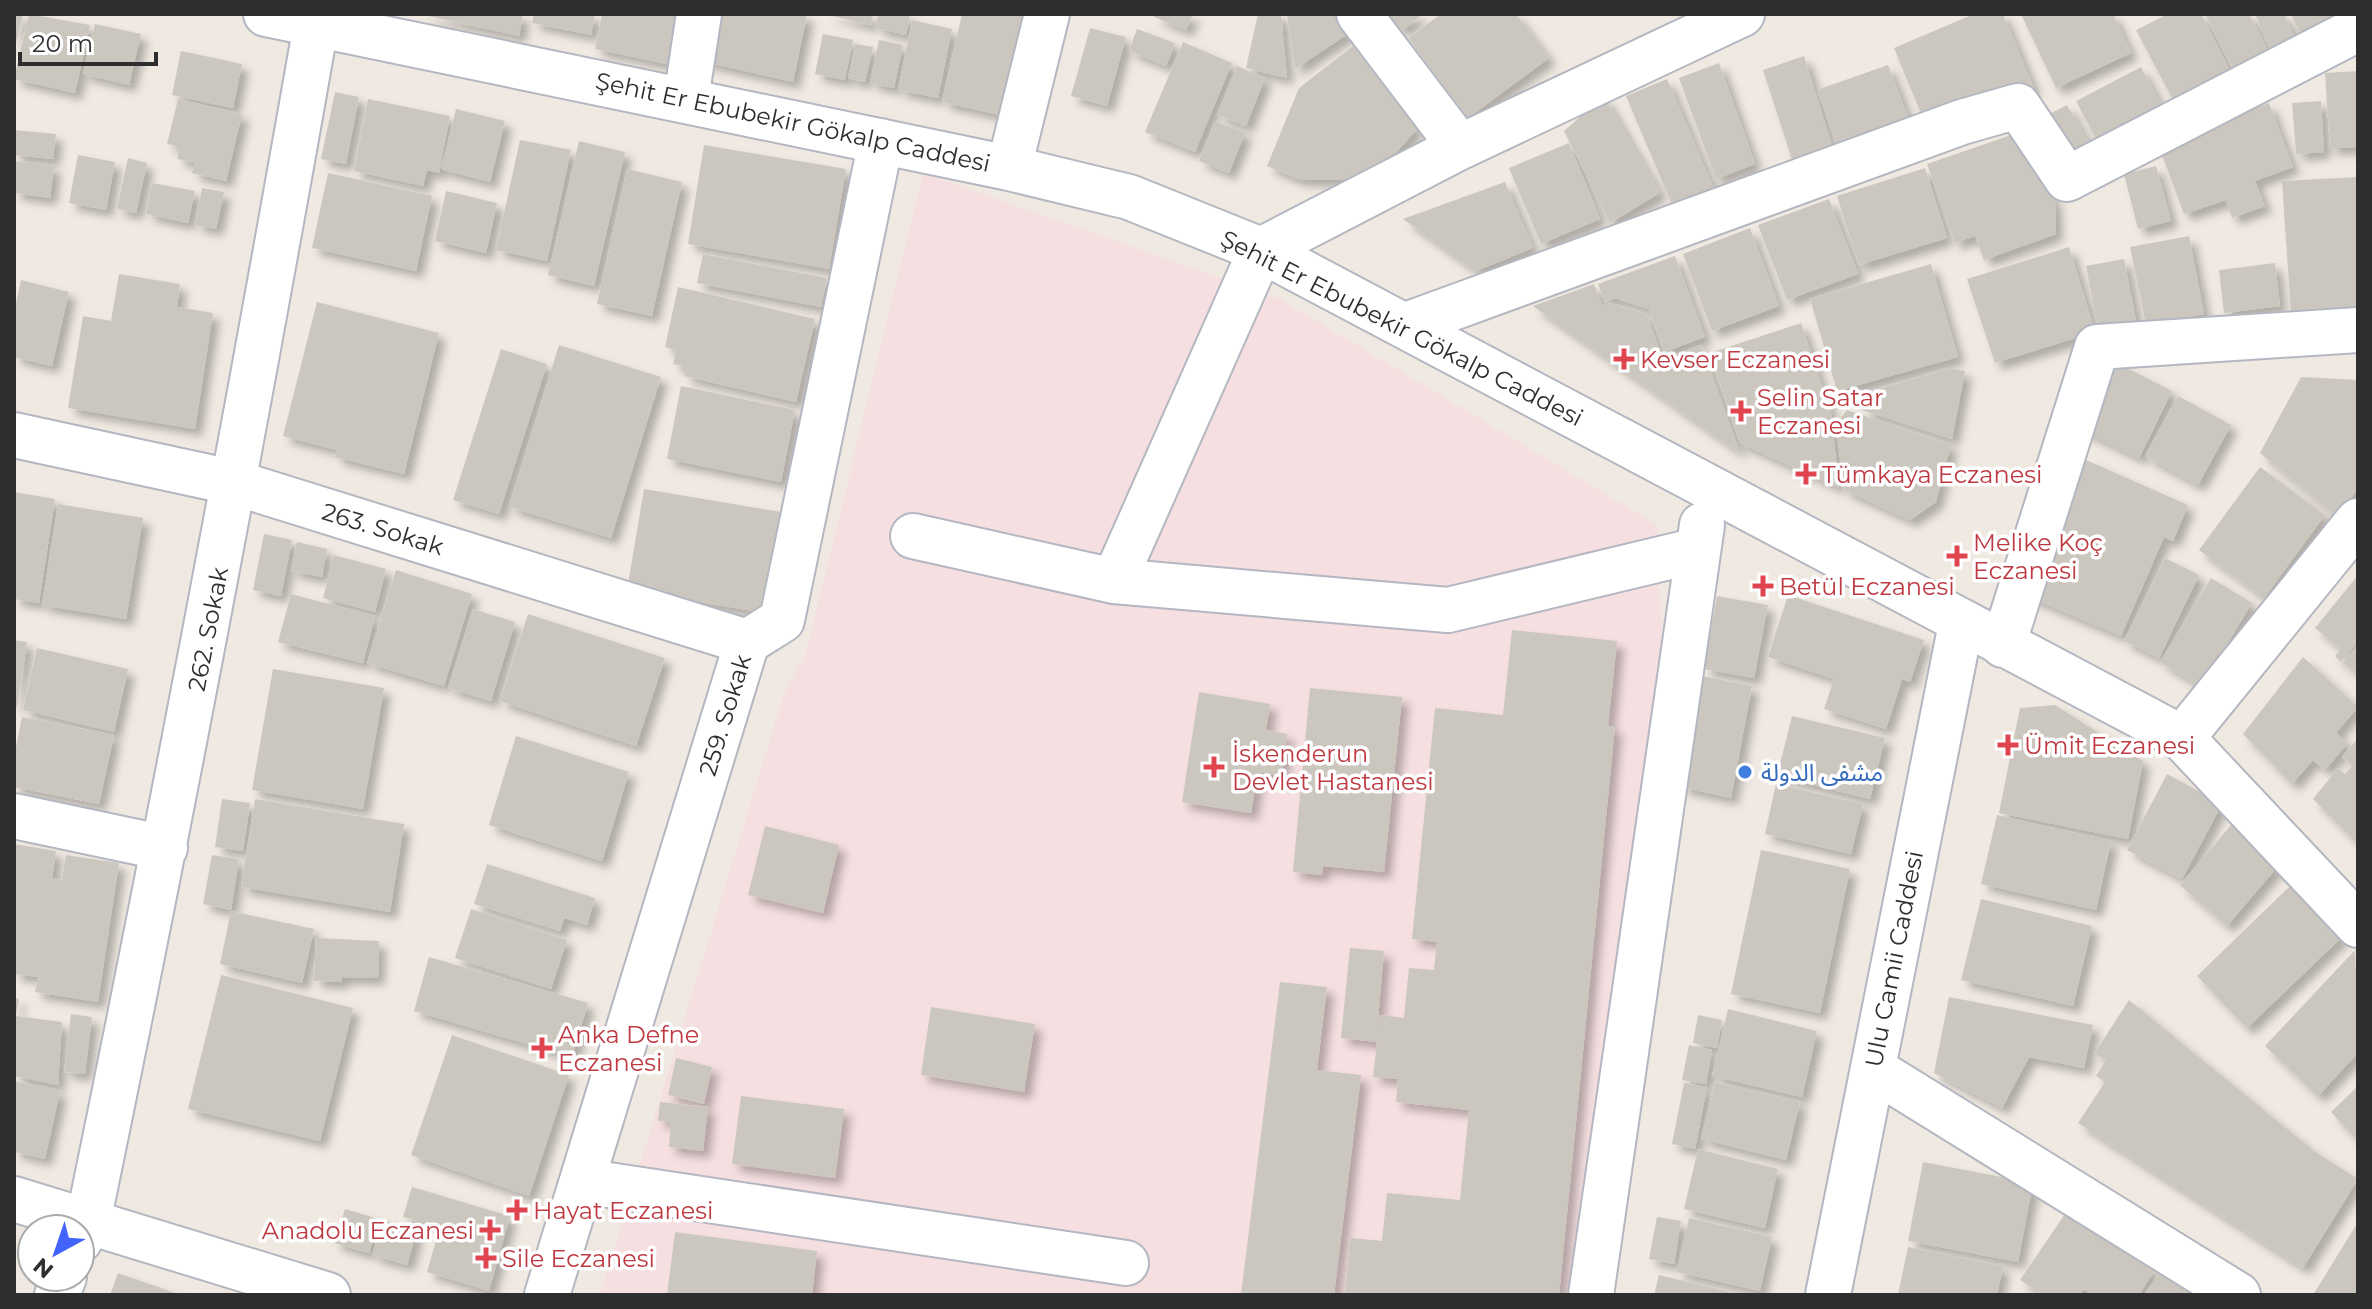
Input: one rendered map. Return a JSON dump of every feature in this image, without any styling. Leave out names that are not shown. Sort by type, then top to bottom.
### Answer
[{"type":"street","name":"Şehit Er Ebubekir Gökalp Caddesi","points":[[266,14],[317,19],[1009,168],[1129,197],[1261,250],[1961,624],[2182,738],[2358,925]]},
{"type":"street","points":[[686,99],[699,14]]},
{"type":"street","points":[[1009,168],[1047,14]]},
{"type":"street","points":[[1359,14],[1460,147]]},
{"type":"street","name":"262. Sokak","points":[[88,1213],[165,848],[236,483],[317,19]]},
{"type":"street","points":[[1114,581],[1261,250],[1714,20]]},
{"type":"street","points":[[1406,325],[1962,122],[2018,106],[2067,179],[2358,29]]},
{"type":"street","name":"259. Sokak","points":[[547,1295],[747,642],[782,620],[881,141]]},
{"type":"street","points":[[2003,645],[2097,347],[2358,330]]},
{"type":"street","name":"263. Sokak","points":[[14,435],[236,483],[747,642]]},
{"type":"street","points":[[1591,1295],[1707,487]]},
{"type":"street","points":[[2182,738],[2358,521]]},
{"type":"street","points":[[913,536],[1114,581],[1448,610],[1698,550]]},
{"type":"street","name":"Ulu Camii Caddesi","points":[[1828,1295],[1961,624]]},
{"type":"street","points":[[14,816],[165,848]]},
{"type":"street","points":[[1873,1069],[2238,1295]]},
{"type":"street","points":[[582,1181],[1126,1263]]},
{"type":"street","points":[[14,1199],[45,1213]]},
{"type":"street","points":[[96,1234],[328,1295]]},
{"type":"shaded area","name":"İskenderun Devlet Hastanesi","points":[[923,173],[1278,298],[1657,525],[1669,840],[1605,1295],[600,1295],[784,694],[806,653]]},
{"type":"building","points":[[14,14],[23,14],[15,48],[14,48]]},
{"type":"building","points":[[29,14],[90,25],[75,93],[14,79]]},
{"type":"building","points":[[419,14],[523,14],[519,36]]},
{"type":"building","points":[[534,14],[595,14],[591,35],[532,23]]},
{"type":"building","points":[[602,14],[677,14],[667,64],[595,49]]},
{"type":"building","points":[[712,14],[807,14],[793,82],[702,61]]},
{"type":"building","points":[[824,14],[873,14],[871,25]]},
{"type":"building","points":[[878,14],[910,14],[906,35],[876,28]]},
{"type":"building","points":[[962,14],[1031,14],[1009,117],[942,102]]},
{"type":"building","points":[[1155,14],[1193,14],[1186,30],[1154,17]]},
{"type":"building","points":[[1258,14],[1281,14],[1287,78],[1246,68]]},
{"type":"building","points":[[1287,14],[1339,14],[1352,31],[1295,69]]},
{"type":"building","points":[[1387,14],[1423,14],[1401,31]]},
{"type":"building","points":[[1441,14],[1516,14],[1549,58],[1468,118],[1408,38]]},
{"type":"building","points":[[1974,14],[2003,14],[2034,89],[1929,133],[1894,48]]},
{"type":"building","points":[[2021,14],[2113,14],[2131,53],[2056,88]]},
{"type":"building","points":[[2168,14],[2201,14],[2231,73],[2174,102],[2136,30]]},
{"type":"building","points":[[2205,14],[2249,14],[2270,55],[2235,74]]},
{"type":"building","points":[[2255,14],[2284,14],[2294,36],[2270,48]]},
{"type":"building","points":[[2291,14],[2347,14],[2305,44]]},
{"type":"building","points":[[912,20],[952,29],[938,98],[898,90]]},
{"type":"building","points":[[95,24],[141,34],[129,85],[83,74]]},
{"type":"building","points":[[1090,28],[1126,37],[1107,106],[1071,96]]},
{"type":"building","points":[[1137,29],[1175,43],[1166,66],[1129,51]]},
{"type":"building","points":[[823,34],[853,40],[845,80],[815,74]]},
{"type":"building","points":[[879,40],[903,45],[894,88],[870,83]]},
{"type":"building","points":[[1183,42],[1232,63],[1195,152],[1145,132]]},
{"type":"building","points":[[855,44],[873,47],[865,82],[848,78]]},
{"type":"building","points":[[1353,46],[1417,129],[1385,165],[1354,180],[1298,179],[1267,166],[1299,88]]},
{"type":"building","points":[[181,51],[242,64],[233,108],[172,95]]},
{"type":"building","points":[[1804,56],[1836,159],[1796,172],[1763,70]]},
{"type":"building","points":[[1719,63],[1755,164],[1716,179],[1679,78]]},
{"type":"building","points":[[1888,65],[1914,133],[1843,159],[1817,90]]},
{"type":"building","points":[[1237,66],[1265,78],[1246,126],[1217,115]]},
{"type":"building","points":[[2141,67],[2167,117],[2102,150],[2076,101]]},
{"type":"building","points":[[2358,71],[2358,147],[2330,148],[2325,73]]},
{"type":"building","points":[[1667,79],[1717,197],[1676,214],[1626,96]]},
{"type":"building","points":[[335,92],[359,97],[346,164],[321,159]]},
{"type":"building","points":[[1604,96],[1660,193],[1610,223],[1564,131]]},
{"type":"building","points":[[178,99],[242,114],[226,181],[192,173],[195,163],[177,159],[180,147],[167,144]]},
{"type":"building","points":[[368,99],[450,116],[439,173],[427,170],[423,186],[354,171]]},
{"type":"building","points":[[2321,101],[2324,152],[2296,154],[2292,103]]},
{"type":"building","points":[[2269,103],[2293,167],[2255,181],[2265,206],[2232,218],[2226,200],[2184,214],[2158,144]]},
{"type":"building","points":[[2067,105],[2094,153],[2065,169],[2038,120]]},
{"type":"building","points":[[456,109],[505,121],[490,182],[441,169]]},
{"type":"building","points":[[1215,121],[1245,133],[1229,173],[1199,161]]},
{"type":"building","points":[[14,130],[56,134],[53,159],[14,155]]},
{"type":"building","points":[[2020,132],[2055,203],[2056,234],[1984,260],[1975,236],[1955,243],[1927,164]]},
{"type":"building","points":[[520,140],[571,150],[547,261],[496,250]]},
{"type":"building","points":[[579,141],[625,152],[594,286],[548,275]]},
{"type":"building","points":[[1569,143],[1600,219],[1541,244],[1509,168]]},
{"type":"building","points":[[704,145],[846,169],[829,269],[688,244]]},
{"type":"building","points":[[78,155],[115,162],[106,210],[69,203]]},
{"type":"building","points":[[128,158],[147,163],[136,213],[117,209]]},
{"type":"building","points":[[14,161],[54,166],[50,198],[14,193]]},
{"type":"building","points":[[2156,166],[2171,221],[2138,229],[2124,174]]},
{"type":"building","points":[[1925,168],[1947,238],[1859,265],[1837,196]]},
{"type":"building","points":[[627,169],[682,182],[652,316],[597,304]]},
{"type":"building","points":[[328,173],[432,196],[416,271],[312,248]]},
{"type":"building","points":[[2358,177],[2358,325],[2292,329],[2282,181]]},
{"type":"building","points":[[1505,182],[1533,248],[1476,271],[1403,219]]},
{"type":"building","points":[[152,183],[195,191],[188,223],[146,214]]},
{"type":"building","points":[[202,188],[224,192],[216,229],[195,225]]},
{"type":"building","points":[[446,191],[497,203],[486,253],[435,241]]},
{"type":"building","points":[[1829,199],[1858,274],[1787,300],[1758,225]]},
{"type":"building","points":[[1750,228],[1779,306],[1712,331],[1683,254]]},
{"type":"building","points":[[2189,236],[2204,314],[2146,325],[2130,247]]},
{"type":"building","points":[[2069,247],[2095,332],[1995,363],[1967,279]]},
{"type":"building","points":[[703,254],[827,278],[821,307],[697,283]]},
{"type":"building","points":[[1675,256],[1705,337],[1664,352],[1649,309],[1614,298],[1605,302],[1598,284]]},
{"type":"building","points":[[2124,259],[2138,331],[2100,339],[2086,266]]},
{"type":"building","points":[[2275,263],[2280,306],[2224,313],[2219,270]]},
{"type":"building","points":[[1931,264],[1958,357],[1837,391],[1810,299]]},
{"type":"building","points":[[119,274],[180,284],[177,307],[213,313],[195,429],[68,408],[83,316],[111,321]]},
{"type":"building","points":[[21,280],[69,292],[52,366],[14,357],[14,313]]},
{"type":"building","points":[[1594,284],[1602,306],[1612,303],[1646,314],[1663,359],[1701,345],[1740,453],[1533,306]]},
{"type":"building","points":[[678,287],[815,319],[796,402],[684,376],[687,367],[673,364],[676,350],[665,347]]},
{"type":"building","points":[[317,302],[439,333],[404,474],[335,457],[337,450],[283,436]]},
{"type":"building","points":[[1801,323],[1831,413],[1839,488],[1740,443],[1710,353]]},
{"type":"building","points":[[559,345],[661,377],[611,538],[509,507]]},
{"type":"building","points":[[501,349],[547,364],[499,514],[453,500]]},
{"type":"building","points":[[2111,360],[2172,391],[2139,458],[2076,427]]},
{"type":"building","points":[[1950,368],[1965,371],[1952,439],[1862,410],[1876,390]]},
{"type":"building","points":[[2301,377],[2358,380],[2358,489],[2337,516],[2260,453]]},
{"type":"building","points":[[681,386],[795,410],[781,482],[667,459]]},
{"type":"building","points":[[2178,396],[2231,425],[2198,485],[2145,456]]},
{"type":"building","points":[[1847,410],[1951,445],[1936,502],[1910,520],[1844,490],[1836,424]]},
{"type":"building","points":[[2086,460],[2188,505],[2173,541],[2164,537],[2121,636],[2027,596]]},
{"type":"building","points":[[2260,467],[2325,515],[2264,598],[2199,550]]},
{"type":"building","points":[[644,489],[787,513],[771,614],[627,590]]},
{"type":"building","points":[[14,492],[55,499],[39,603],[14,599]]},
{"type":"building","points":[[58,504],[143,518],[126,619],[42,605]]},
{"type":"building","points":[[264,534],[292,540],[281,596],[253,590]]},
{"type":"building","points":[[297,542],[327,549],[322,577],[291,571]]},
{"type":"building","points":[[334,555],[386,569],[375,612],[323,598]]},
{"type":"building","points":[[2165,558],[2199,575],[2159,658],[2124,641]]},
{"type":"building","points":[[396,570],[472,594],[444,686],[367,663]]},
{"type":"building","points":[[2358,575],[2358,641],[2341,662],[2335,656],[2341,649],[2315,628]]},
{"type":"building","points":[[2211,578],[2252,603],[2201,687],[2160,662]]},
{"type":"building","points":[[291,594],[375,616],[363,663],[278,642]]},
{"type":"building","points":[[1788,595],[1924,640],[1910,682],[1902,679],[1886,729],[1824,709],[1834,679],[1768,657]]},
{"type":"building","points":[[1717,596],[1768,605],[1754,678],[1704,669]]},
{"type":"building","points":[[473,609],[515,622],[491,701],[448,688]]},
{"type":"building","points":[[528,614],[665,658],[636,746],[500,701]]},
{"type":"building","points":[[1512,630],[1617,641],[1608,726],[1615,726],[1559,1295],[1345,1295],[1350,1238],[1382,1241],[1387,1193],[1460,1200],[1469,1110],[1396,1102],[1398,1079],[1373,1077],[1377,1042],[1341,1038],[1350,948],[1384,951],[1377,1030],[1379,1015],[1404,1018],[1409,968],[1434,970],[1437,942],[1412,939],[1435,708],[1503,715]]},
{"type":"building","points":[[14,640],[27,642],[17,707],[14,707]]},
{"type":"building","points":[[2358,644],[2358,674],[2343,663]]},
{"type":"building","points":[[37,648],[128,669],[114,732],[23,710]]},
{"type":"building","points":[[2303,657],[2358,707],[2336,733],[2348,743],[2325,770],[2313,760],[2292,784],[2243,734]]},
{"type":"building","points":[[273,669],[384,688],[363,809],[252,790]]},
{"type":"building","points":[[1702,676],[1752,686],[1731,798],[1680,787]]},
{"type":"building","points":[[1310,688],[1402,697],[1384,872],[1323,866],[1322,875],[1293,872]]},
{"type":"building","points":[[1199,692],[1270,704],[1266,730],[1287,734],[1281,776],[1258,772],[1251,813],[1182,802]]},
{"type":"building","points":[[2055,705],[2143,761],[2128,839],[1999,813],[2020,708]]},
{"type":"building","points":[[1792,716],[1885,738],[1870,799],[1777,776]]},
{"type":"building","points":[[22,717],[114,735],[99,804],[14,787],[14,757]]},
{"type":"building","points":[[516,736],[629,772],[602,861],[489,825]]},
{"type":"building","points":[[2358,738],[2358,844],[2313,799],[2338,768],[2345,774],[2352,766],[2342,757]]},
{"type":"building","points":[[2167,774],[2222,804],[2182,879],[2127,850]]},
{"type":"building","points":[[1776,784],[1863,804],[1851,854],[1765,834]]},
{"type":"building","points":[[222,799],[250,803],[243,851],[215,847]]},
{"type":"building","points":[[255,799],[404,824],[390,912],[241,887]]},
{"type":"building","points":[[1997,815],[2111,841],[2096,910],[1981,884]]},
{"type":"building","points":[[2231,825],[2279,865],[2227,926],[2180,885]]},
{"type":"building","points":[[765,826],[839,845],[823,913],[748,895]]},
{"type":"building","points":[[14,844],[56,851],[52,878],[62,880],[66,855],[119,863],[98,1002],[35,992],[38,977],[14,974]]},
{"type":"building","points":[[1761,850],[1850,869],[1820,1013],[1731,994]]},
{"type":"building","points":[[212,855],[239,859],[231,910],[203,904]]},
{"type":"building","points":[[487,864],[595,898],[587,925],[564,918],[560,931],[474,904]]},
{"type":"building","points":[[2291,885],[2342,937],[2247,1028],[2197,976]]},
{"type":"building","points":[[1981,899],[2092,926],[2073,1006],[1961,980]]},
{"type":"building","points":[[471,909],[567,940],[551,989],[455,958]]},
{"type":"building","points":[[231,911],[314,929],[302,983],[220,964]]},
{"type":"building","points":[[316,938],[379,941],[378,978],[342,977],[342,982],[314,981]]},
{"type":"building","points":[[2355,950],[2358,1053],[2318,1096],[2265,1046]]},
{"type":"building","points":[[429,957],[588,1003],[572,1057],[414,1011]]},
{"type":"building","points":[[221,975],[353,1008],[320,1141],[188,1109]]},
{"type":"building","points":[[1280,982],[1327,987],[1317,1070],[1361,1075],[1334,1295],[1241,1295]]},
{"type":"building","points":[[1949,997],[2093,1025],[2084,1068],[2029,1057],[2002,1108],[1934,1073]]},
{"type":"building","points":[[14,998],[19,999],[16,1016],[62,1022],[58,1085],[14,1076]]},
{"type":"building","points":[[2129,1000],[2314,1151],[2358,1179],[2303,1268],[2078,1123],[2105,1082],[2096,1076],[2106,1060],[2094,1054]]},
{"type":"building","points":[[931,1007],[1035,1024],[1024,1092],[921,1075]]},
{"type":"building","points":[[1728,1009],[1817,1031],[1802,1097],[1712,1076]]},
{"type":"building","points":[[71,1014],[92,1017],[85,1074],[64,1072]]},
{"type":"building","points":[[1698,1015],[1722,1020],[1717,1048],[1693,1043]]},
{"type":"building","points":[[452,1035],[569,1075],[529,1196],[411,1155]]},
{"type":"building","points":[[1689,1045],[1712,1050],[1706,1084],[1682,1080]]},
{"type":"building","points":[[676,1058],[712,1067],[704,1104],[668,1095]]},
{"type":"building","points":[[14,1081],[60,1091],[45,1159],[14,1152]]},
{"type":"building","points":[[1715,1082],[1800,1102],[1786,1160],[1701,1139]]},
{"type":"building","points":[[1684,1083],[1707,1087],[1695,1149],[1672,1144]]},
{"type":"building","points":[[2358,1086],[2358,1141],[2331,1112]]},
{"type":"building","points":[[741,1096],[844,1109],[835,1178],[732,1164]]},
{"type":"building","points":[[660,1102],[708,1107],[703,1151],[669,1147],[671,1122],[658,1121]]},
{"type":"building","points":[[1698,1149],[1778,1169],[1765,1228],[1684,1209]]},
{"type":"building","points":[[1923,1162],[2033,1183],[2018,1262],[1908,1241]]},
{"type":"building","points":[[412,1187],[510,1216],[489,1291],[427,1272],[440,1227],[403,1217]]},
{"type":"building","points":[[345,1209],[379,1219],[369,1253],[334,1243]]},
{"type":"building","points":[[2067,1211],[2155,1270],[2139,1295],[2092,1295],[2084,1289],[2080,1295],[2043,1295],[2020,1280]]},
{"type":"building","points":[[1657,1217],[1681,1221],[1674,1264],[1649,1259]]},
{"type":"building","points":[[1689,1218],[1772,1237],[1760,1291],[1677,1272]]},
{"type":"building","points":[[383,1220],[417,1230],[407,1265],[372,1255]]},
{"type":"building","points":[[2358,1222],[2358,1295],[2313,1295]]},
{"type":"building","points":[[675,1232],[817,1251],[812,1295],[667,1295]]},
{"type":"building","points":[[1908,1247],[2003,1266],[1997,1295],[1898,1295]]},
{"type":"building","points":[[2160,1272],[2193,1295],[2144,1295]]},
{"type":"building","points":[[118,1273],[181,1295],[110,1295]]},
{"type":"building","points":[[1659,1275],[1738,1294],[1738,1295],[1654,1295]]},
{"type":"place","name":"Kevser Eczanesi","points":[[1624,359]]},
{"type":"place","name":"Selin Satar Eczanesi","points":[[1741,411]]},
{"type":"place","name":"Tümkaya Eczanesi","points":[[1806,474]]},
{"type":"place","name":"Melike Koç Eczanesi","points":[[1957,556]]},
{"type":"place","name":"Betül Eczanesi","points":[[1763,586]]},
{"type":"place","name":"Ümit Eczanesi","points":[[2008,745]]},
{"type":"place","name":"İskenderun Devlet Hastanesi","points":[[1214,767]]},
{"type":"place","name":"مشفى الدولة","points":[[1745,772]]},
{"type":"place","name":"Anka Defne Eczanesi","points":[[542,1048]]},
{"type":"place","name":"Hayat Eczanesi","points":[[517,1210]]},
{"type":"place","name":"Anadolu Eczanesi","points":[[490,1230]]},
{"type":"place","name":"Sile Eczanesi","points":[[486,1258]]}]
